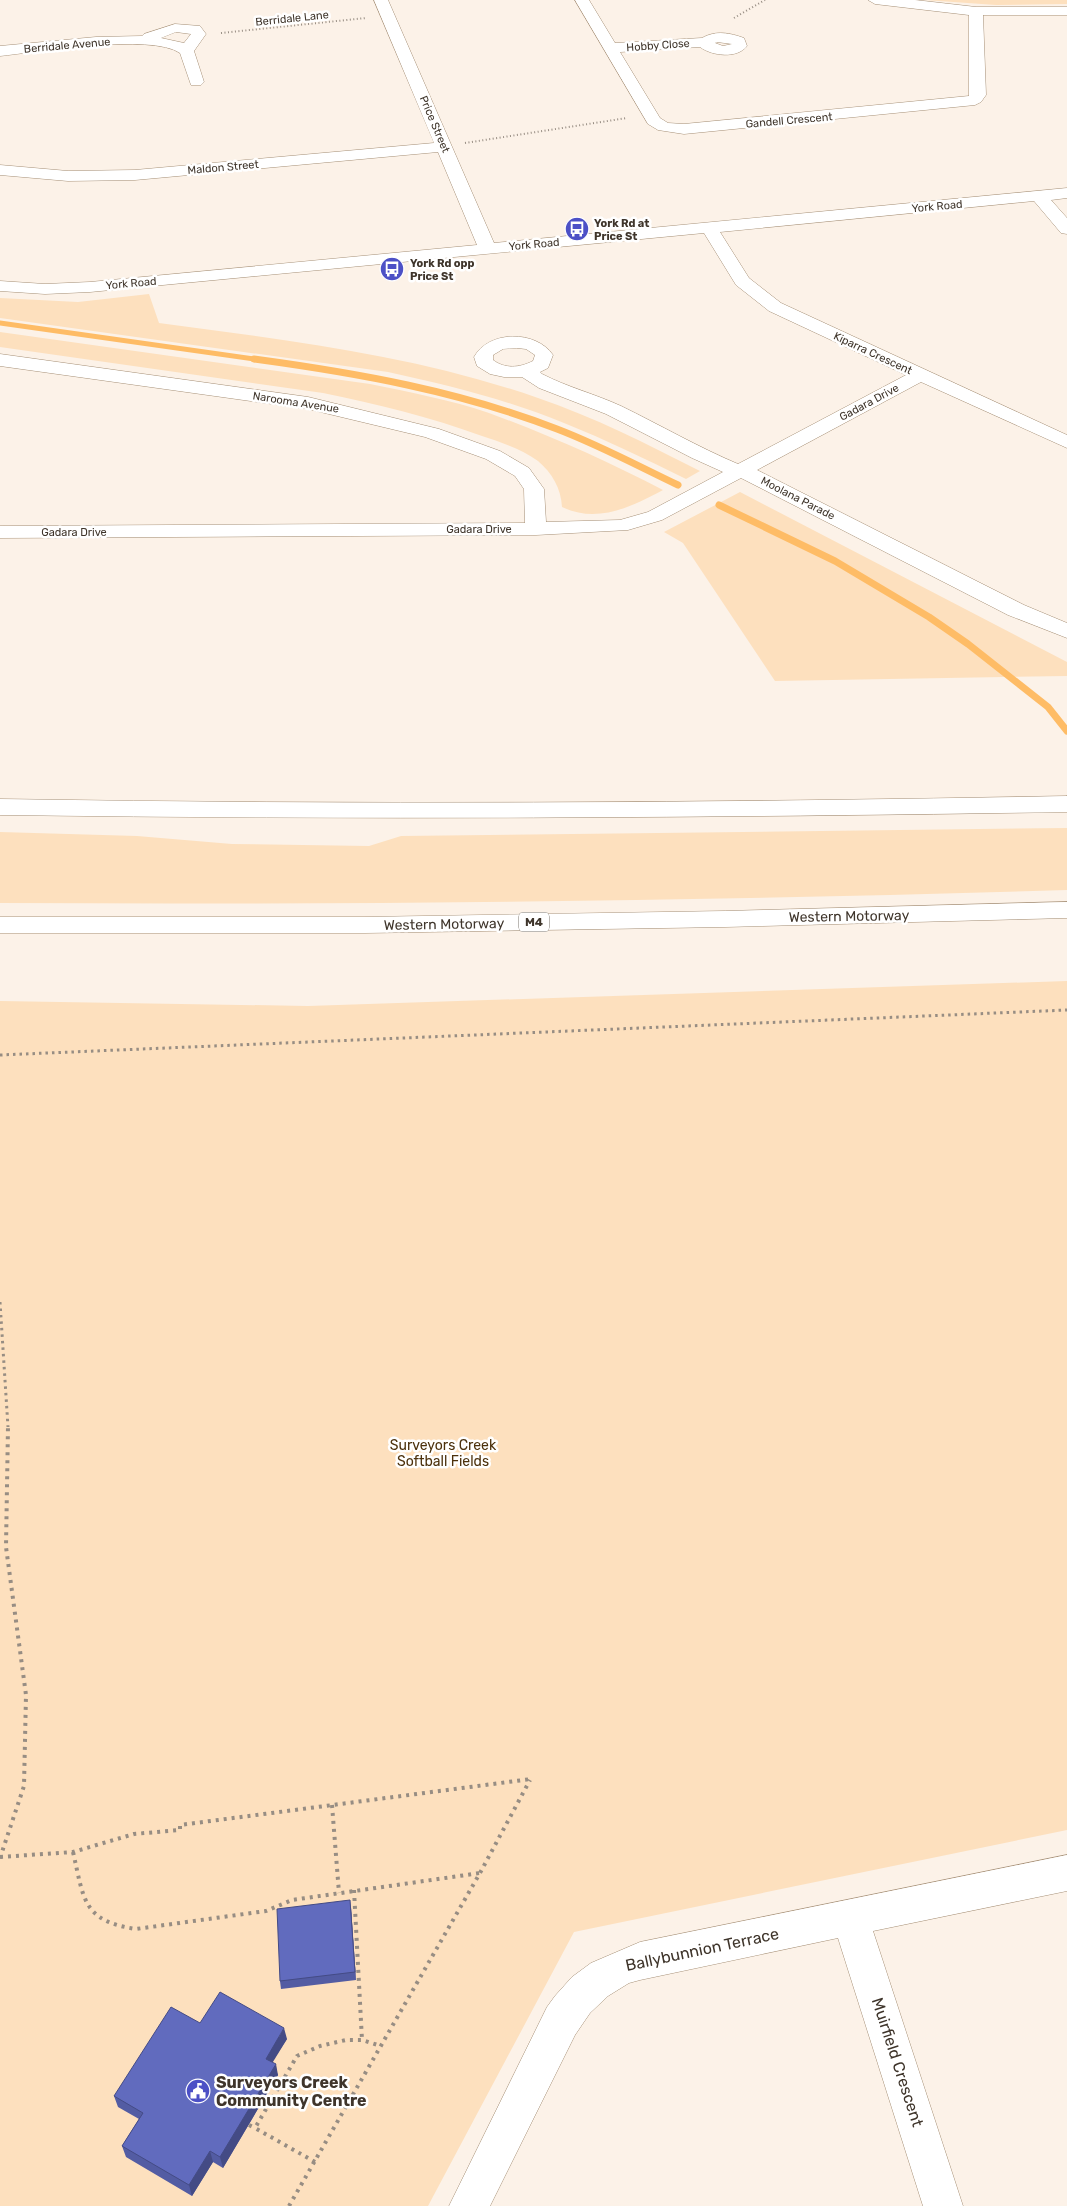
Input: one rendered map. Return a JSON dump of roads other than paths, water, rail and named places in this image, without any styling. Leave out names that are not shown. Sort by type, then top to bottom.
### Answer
[{"type":"main road","name":"Price Street","points":[[381,0],[488,249]]},
{"type":"main road","name":"Gandell Crescent","points":[[582,0],[650,115],[657,123],[664,127],[690,129],[969,102],[978,95],[976,11]]},
{"type":"main road","points":[[875,0],[976,11],[1067,11]]},
{"type":"main road","name":"Berridale Avenue","points":[[0,51],[135,40],[169,43],[186,50],[199,33],[195,29],[180,28],[135,40]]},
{"type":"main road","name":"Hobby Close","points":[[611,48],[710,40]]},
{"type":"main road","points":[[186,50],[196,82]]},
{"type":"main road","name":"Maldon Street","points":[[0,170],[68,176],[135,175],[445,147]]},
{"type":"main road","name":"York Road","points":[[0,286],[45,289],[90,287],[1067,193]]},
{"type":"main road","points":[[1039,196],[1067,230]]},
{"type":"main road","name":"Kiparra Crescent","points":[[709,228],[735,271],[762,298],[783,311],[1067,442]]},
{"type":"main road","name":"Narooma Avenue","points":[[0,360],[308,403],[364,414],[432,433],[493,455],[522,472],[534,489],[536,529]]},
{"type":"main road","name":"Moolana Parade","points":[[526,371],[546,384],[612,409],[727,467],[752,475],[1016,610],[1067,631]]},
{"type":"main road","name":"Gadara Drive","points":[[0,532],[536,529],[600,528],[641,522],[920,375]]},
{"type":"main road","points":[[0,807],[338,810],[788,809],[1067,804]]},
{"type":"main road","name":"Western Motorway","points":[[0,925],[385,925],[1067,910]]},
{"type":"main road","name":"Ballybunnion Terrace","points":[[469,2206],[561,2021],[572,2003],[596,1980],[623,1965],[640,1961],[852,1919],[1067,1873]]},
{"type":"main road","name":"Muirfield Crescent","points":[[852,1919],[944,2206]]},
{"type":"waterway","points":[[0,323],[262,360]]},
{"type":"waterway","points":[[254,359],[369,377],[483,404],[573,435],[678,485]]},
{"type":"waterway","points":[[719,505],[835,561],[929,617],[968,644],[1048,707],[1067,731]]},
{"type":"place","name":"York Rd at Price St","points":[[577,229]]},
{"type":"place","name":"York Rd opp Price St","points":[[392,269]]},
{"type":"place","name":"Surveyors Creek Community Centre","points":[[198,2091]]},
{"type":"park label","name":"Surveyors Creek Softball Fields","points":[[443,1454]]}]
